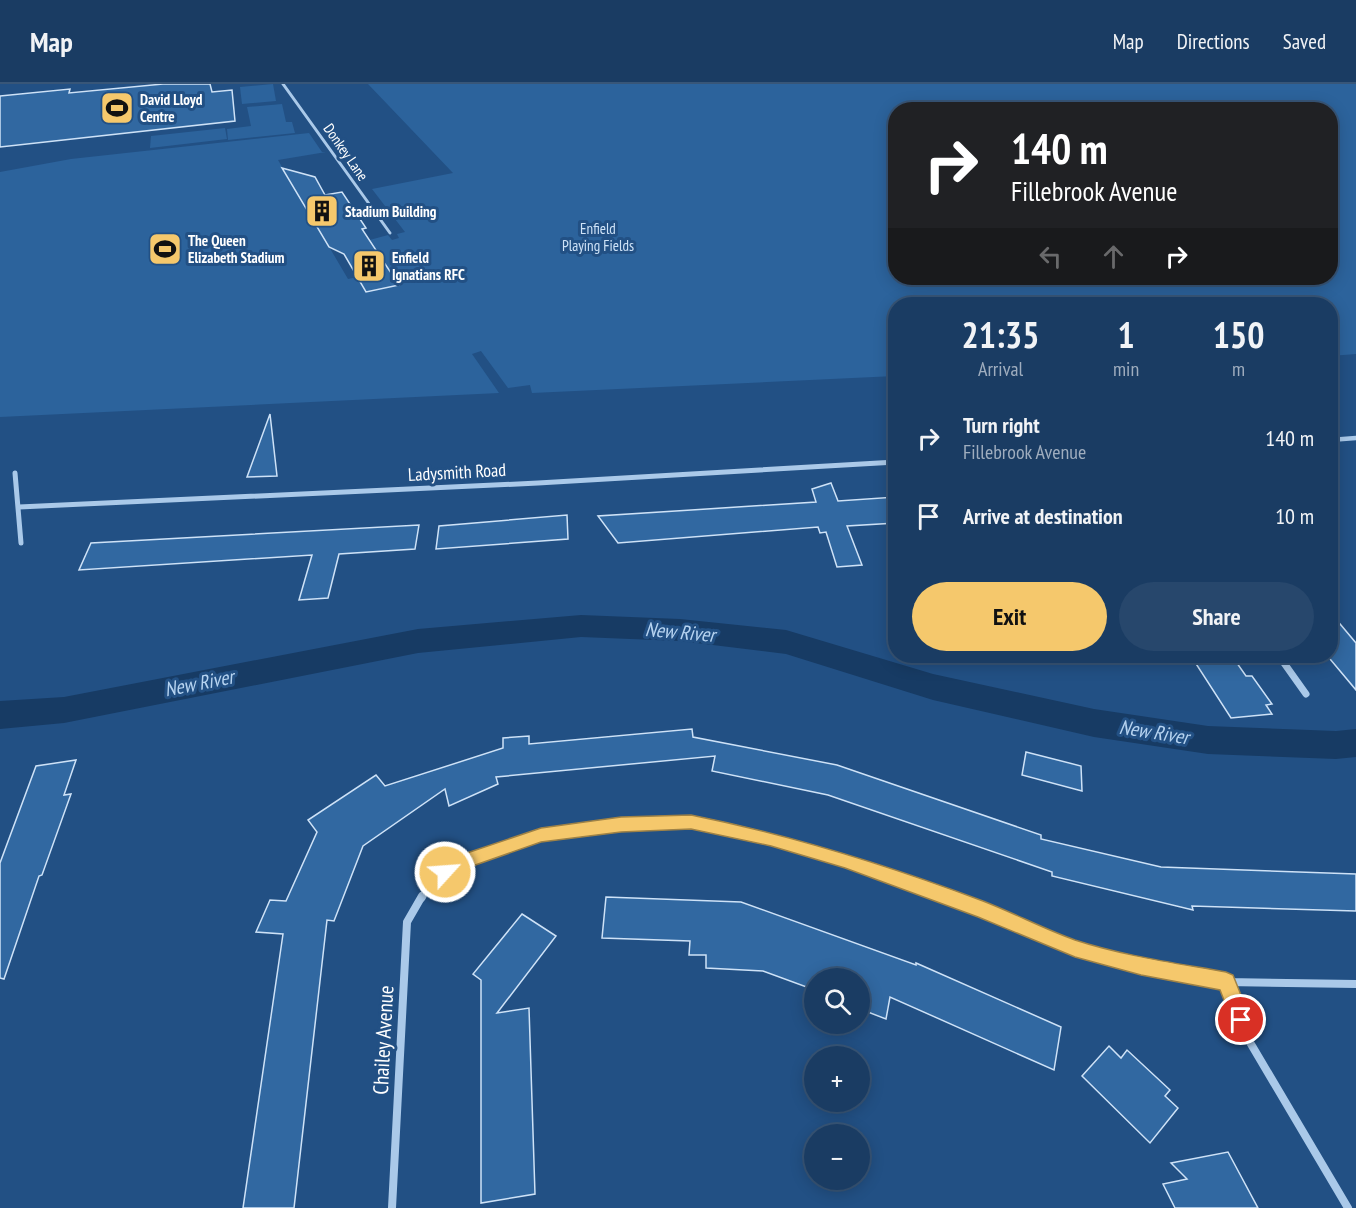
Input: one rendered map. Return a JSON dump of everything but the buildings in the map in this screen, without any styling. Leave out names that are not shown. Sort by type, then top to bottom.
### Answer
[{"type":"street","name":"Donkey Lane","points":[[283,84],[390,233]]},
{"type":"street","points":[[1338,439],[1356,438]]},
{"type":"street","name":"Ladysmith Road","points":[[19,507],[538,483],[888,462]]},
{"type":"street","points":[[15,473],[21,543]]},
{"type":"street","points":[[1284,663],[1306,694]]},
{"type":"street","name":"Chailey Avenue","points":[[392,1208],[407,922],[432,880],[458,864],[541,835],[621,825],[691,822],[771,839],[845,861],[981,909],[1075,948],[1141,966],[1226,982]]},
{"type":"street","points":[[1348,1208],[1248,1039],[1226,982],[1356,984]]},
{"type":"green space","points":[[273,84],[276,101],[242,104],[240,87]]},
{"type":"green space","name":"Enfield Playing Fields","points":[[368,84],[1356,84],[1356,354],[1338,355],[1338,297],[888,297],[888,376],[532,393],[530,385],[508,388],[481,351],[472,354],[499,393],[0,417],[0,172],[71,159],[309,133],[322,152],[326,152],[278,160],[348,279],[358,277],[398,284],[377,251],[358,255],[366,241],[388,235],[392,240],[399,238],[397,234],[405,232],[372,189],[453,173]]},
{"type":"green space","points":[[282,104],[286,122],[292,122],[295,133],[228,140],[227,129],[251,126],[247,107]]},
{"type":"green space","points":[[225,128],[227,139],[150,148],[151,136]]},
{"type":"waterway","name":"New River","points":[[0,715],[64,710],[418,641],[581,626],[680,630],[786,642],[933,687],[1094,723],[1208,740],[1336,745],[1356,743]]},
{"type":"place","name":"David Lloyd Centre","points":[[117,108]]},
{"type":"place","name":"Stadium Building","points":[[322,211]]},
{"type":"place","name":"The Queen Elizabeth Stadium","points":[[165,249]]},
{"type":"place","name":"Enfield Ignatians RFC","points":[[369,266]]},
{"type":"route","points":[[445,872],[458,864],[541,835],[621,825],[691,822],[771,839],[845,861],[981,909],[1075,948],[1141,966],[1226,982],[1241,1020]]}]
